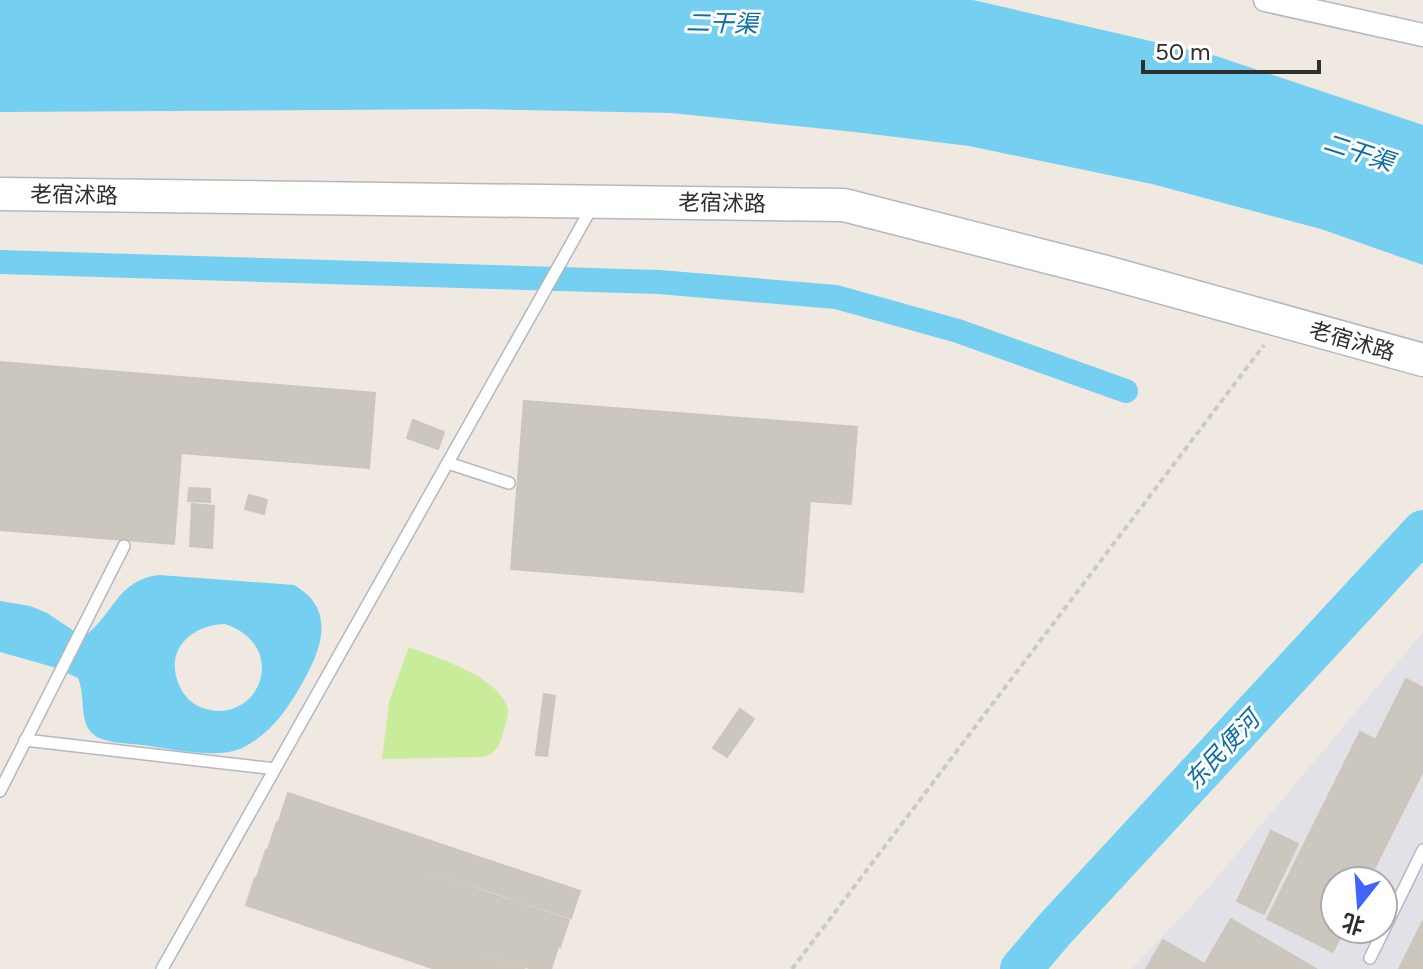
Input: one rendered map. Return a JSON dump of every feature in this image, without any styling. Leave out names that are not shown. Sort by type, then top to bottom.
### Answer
[{"type":"main road","name":"老宿沭路","points":[[0,194],[588,216],[844,205],[1106,272],[1423,360]]},
{"type":"street","points":[[1265,0],[1423,35]]},
{"type":"lane","points":[[162,969],[588,216]]},
{"type":"lane","points":[[448,463],[509,483]]},
{"type":"lane","points":[[0,791],[124,546]]},
{"type":"lane","points":[[25,740],[275,769]]},
{"type":"lane","points":[[1370,958],[1423,850]]},
{"type":"path","points":[[792,969],[1283,321]]},
{"type":"shaded area","points":[[1423,632],[1423,969],[1132,969],[1208,888]]},
{"type":"green space","points":[[409,647],[464,669],[490,684],[500,694],[507,707],[507,716],[500,743],[492,753],[483,757],[382,759],[389,702]]},
{"type":"water","name":"二干渠","points":[[0,0],[973,0],[1216,56],[1423,125],[1423,265],[1321,229],[1152,184],[969,146],[855,132],[671,113],[476,109],[0,112]]},
{"type":"water","points":[[159,575],[294,585],[316,605],[322,628],[311,667],[286,709],[254,741],[233,751],[208,753],[100,738],[87,726],[78,678],[53,667],[0,652],[0,601],[30,606],[47,613],[83,637],[124,592],[145,578]],"holes":[[[225,624],[245,635],[257,649],[262,665],[260,680],[253,694],[241,705],[225,711],[197,706],[181,689],[175,672],[175,661],[184,642],[201,629],[213,625]]]},
{"type":"building","points":[[0,362],[375,393],[369,468],[181,453],[174,544],[0,530]]},
{"type":"building","points":[[524,401],[857,427],[851,504],[810,501],[803,592],[511,569]]},
{"type":"building","points":[[413,420],[444,432],[438,449],[407,438]]},
{"type":"building","points":[[189,488],[210,489],[210,502],[188,501]]},
{"type":"building","points":[[249,495],[267,500],[264,514],[245,509]]},
{"type":"building","points":[[192,504],[214,506],[212,548],[190,546]]},
{"type":"building","points":[[1406,679],[1423,688],[1422,763],[1376,739]]},
{"type":"building","points":[[544,694],[555,696],[547,756],[536,755]]},
{"type":"building","points":[[740,709],[754,719],[727,757],[713,748]]},
{"type":"building","points":[[1360,732],[1423,763],[1423,771],[1376,865],[1319,865],[1319,945],[1267,919]]},
{"type":"building","points":[[288,793],[580,891],[571,918],[279,821]]},
{"type":"building","points":[[277,822],[569,920],[560,947],[268,849]]},
{"type":"building","points":[[1271,831],[1298,844],[1264,914],[1237,901]]},
{"type":"building","points":[[266,850],[558,947],[551,969],[532,969],[257,877]]},
{"type":"building","points":[[255,878],[525,969],[435,969],[246,905]]},
{"type":"building","points":[[1231,919],[1316,969],[1254,969],[1215,946]]},
{"type":"building","points":[[1423,921],[1423,969],[1399,969]]},
{"type":"building","points":[[1163,940],[1205,964],[1213,969],[1146,969]]},
{"type":"building","points":[[1319,945],[1336,945],[1333,952]]},
{"type":"building","points":[[1215,946],[1254,969],[1213,969],[1205,964]]},
{"type":"waterway","points":[[0,262],[659,282],[836,297],[958,331],[1126,391]]},
{"type":"waterway","name":"东民便河","points":[[1021,969],[1423,531]]}]
